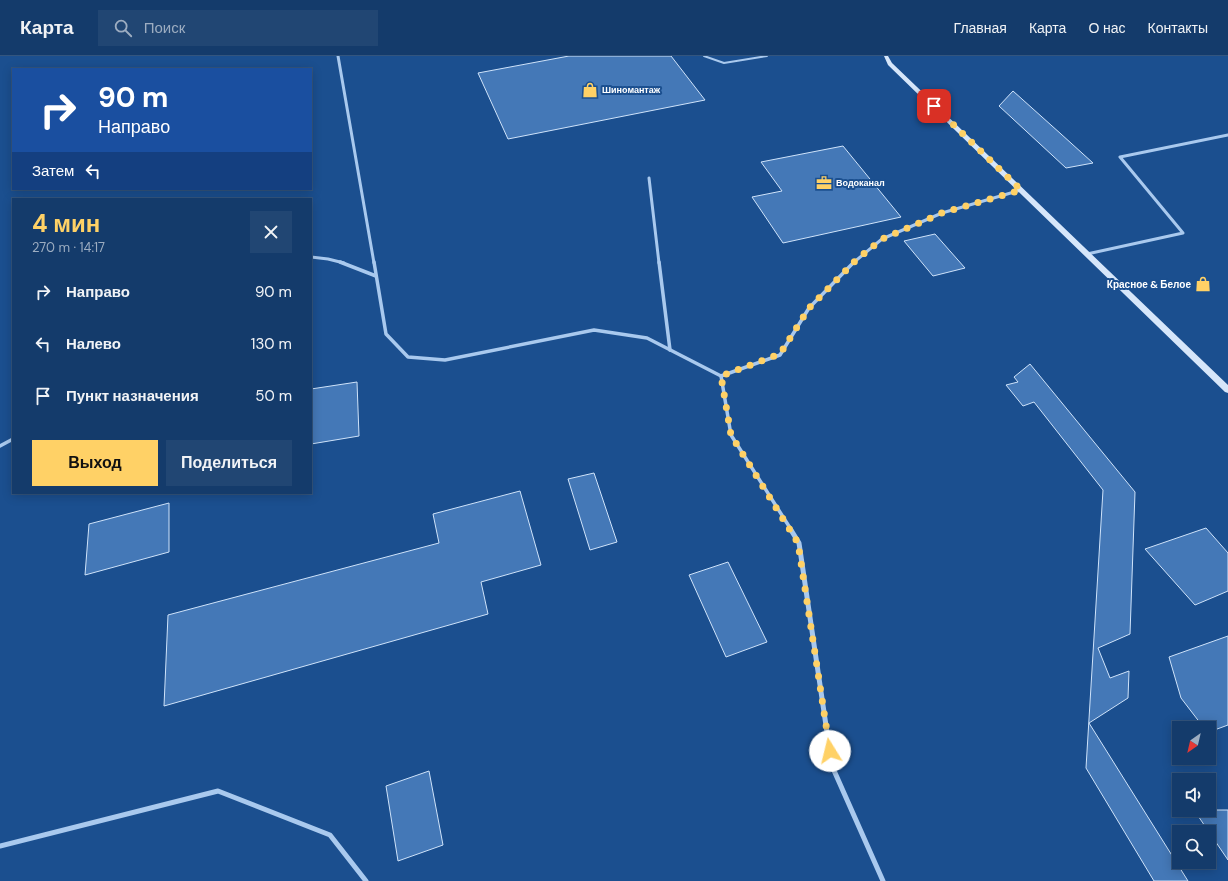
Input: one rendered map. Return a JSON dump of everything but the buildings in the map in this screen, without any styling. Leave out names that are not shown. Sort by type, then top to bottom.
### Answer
[{"type":"street","points":[[338,56],[386,334],[408,357],[445,360],[594,330],[647,338],[721,376],[780,354],[809,308],[855,261],[882,239],[942,213],[1021,190]]},
{"type":"street","points":[[886,56],[890,64],[1228,390]]},
{"type":"street","points":[[1086,254],[1183,233],[1120,157],[1228,135]]},
{"type":"street","points":[[649,178],[670,350]]},
{"type":"street","points":[[312,257],[326,256],[352,265],[376,276]]},
{"type":"street","points":[[721,376],[731,435],[798,543],[832,766],[883,881]]},
{"type":"street","points":[[0,446],[12,440]]},
{"type":"street","points":[[0,846],[218,791],[330,835],[366,881]]},
{"type":"lane","points":[[704,56],[724,63],[767,56]]},
{"type":"place","name":"Шиномантаж","points":[[590,90]]},
{"type":"place","name":"Водоканал","points":[[824,183]]},
{"type":"place","name":"Красное & Белое","points":[[1203,284]]},
{"type":"route","points":[[830,751],[798,543],[731,435],[721,376],[780,354],[809,308],[855,261],[882,239],[942,213],[1021,190],[934,106]]}]
